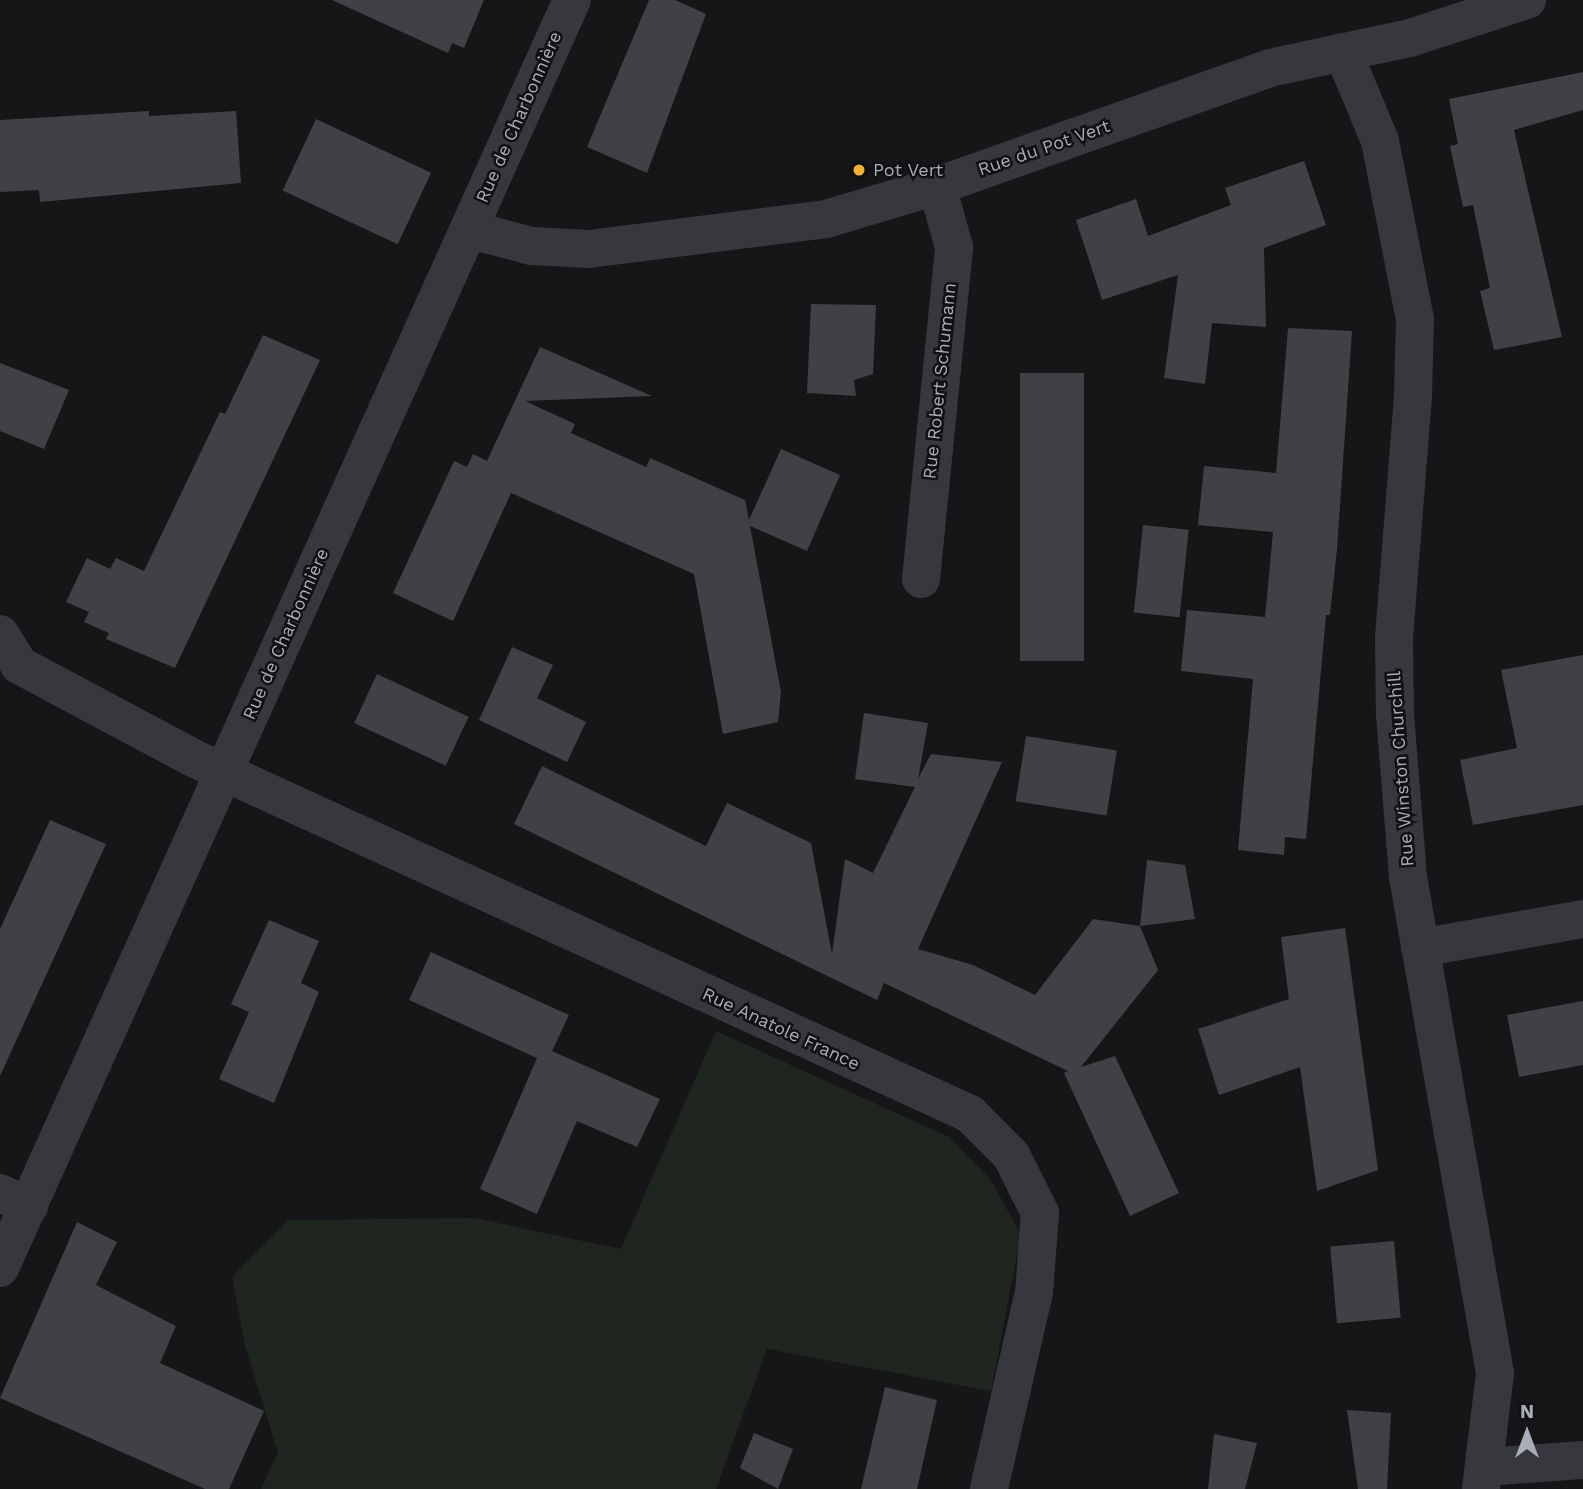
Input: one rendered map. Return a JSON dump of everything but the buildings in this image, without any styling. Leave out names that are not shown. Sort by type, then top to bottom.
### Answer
[{"type":"street","name":"Rue de Charbonnière","points":[[0,1268],[14,1199],[225,772],[470,230],[527,93],[572,0]]},
{"type":"street","name":"Rue du Pot Vert","points":[[470,230],[532,246],[589,248],[826,219],[937,186],[1270,68],[1410,38],[1527,0]]},
{"type":"street","name":"Rue Winston Churchill","points":[[1343,52],[1380,141],[1415,319],[1413,397],[1394,638],[1408,877],[1495,1373],[1483,1478]]},
{"type":"street","name":"Rue Robert Schumann","points":[[921,579],[954,247],[937,186]]},
{"type":"street","name":"Rue Anatole France","points":[[0,634],[19,665],[225,772],[970,1114],[1011,1155],[1040,1213],[1034,1292],[989,1489]]},
{"type":"street","points":[[1420,948],[1583,919]]},
{"type":"street","points":[[1483,1478],[1583,1460]]},
{"type":"shaded area","points":[[716,1031],[949,1137],[991,1180],[1021,1235],[991,1391],[767,1349],[716,1489],[261,1489],[278,1453],[245,1346],[232,1277],[289,1220],[474,1218],[621,1249]]},
{"type":"place","name":"Pot Vert","points":[[859,170]]}]
